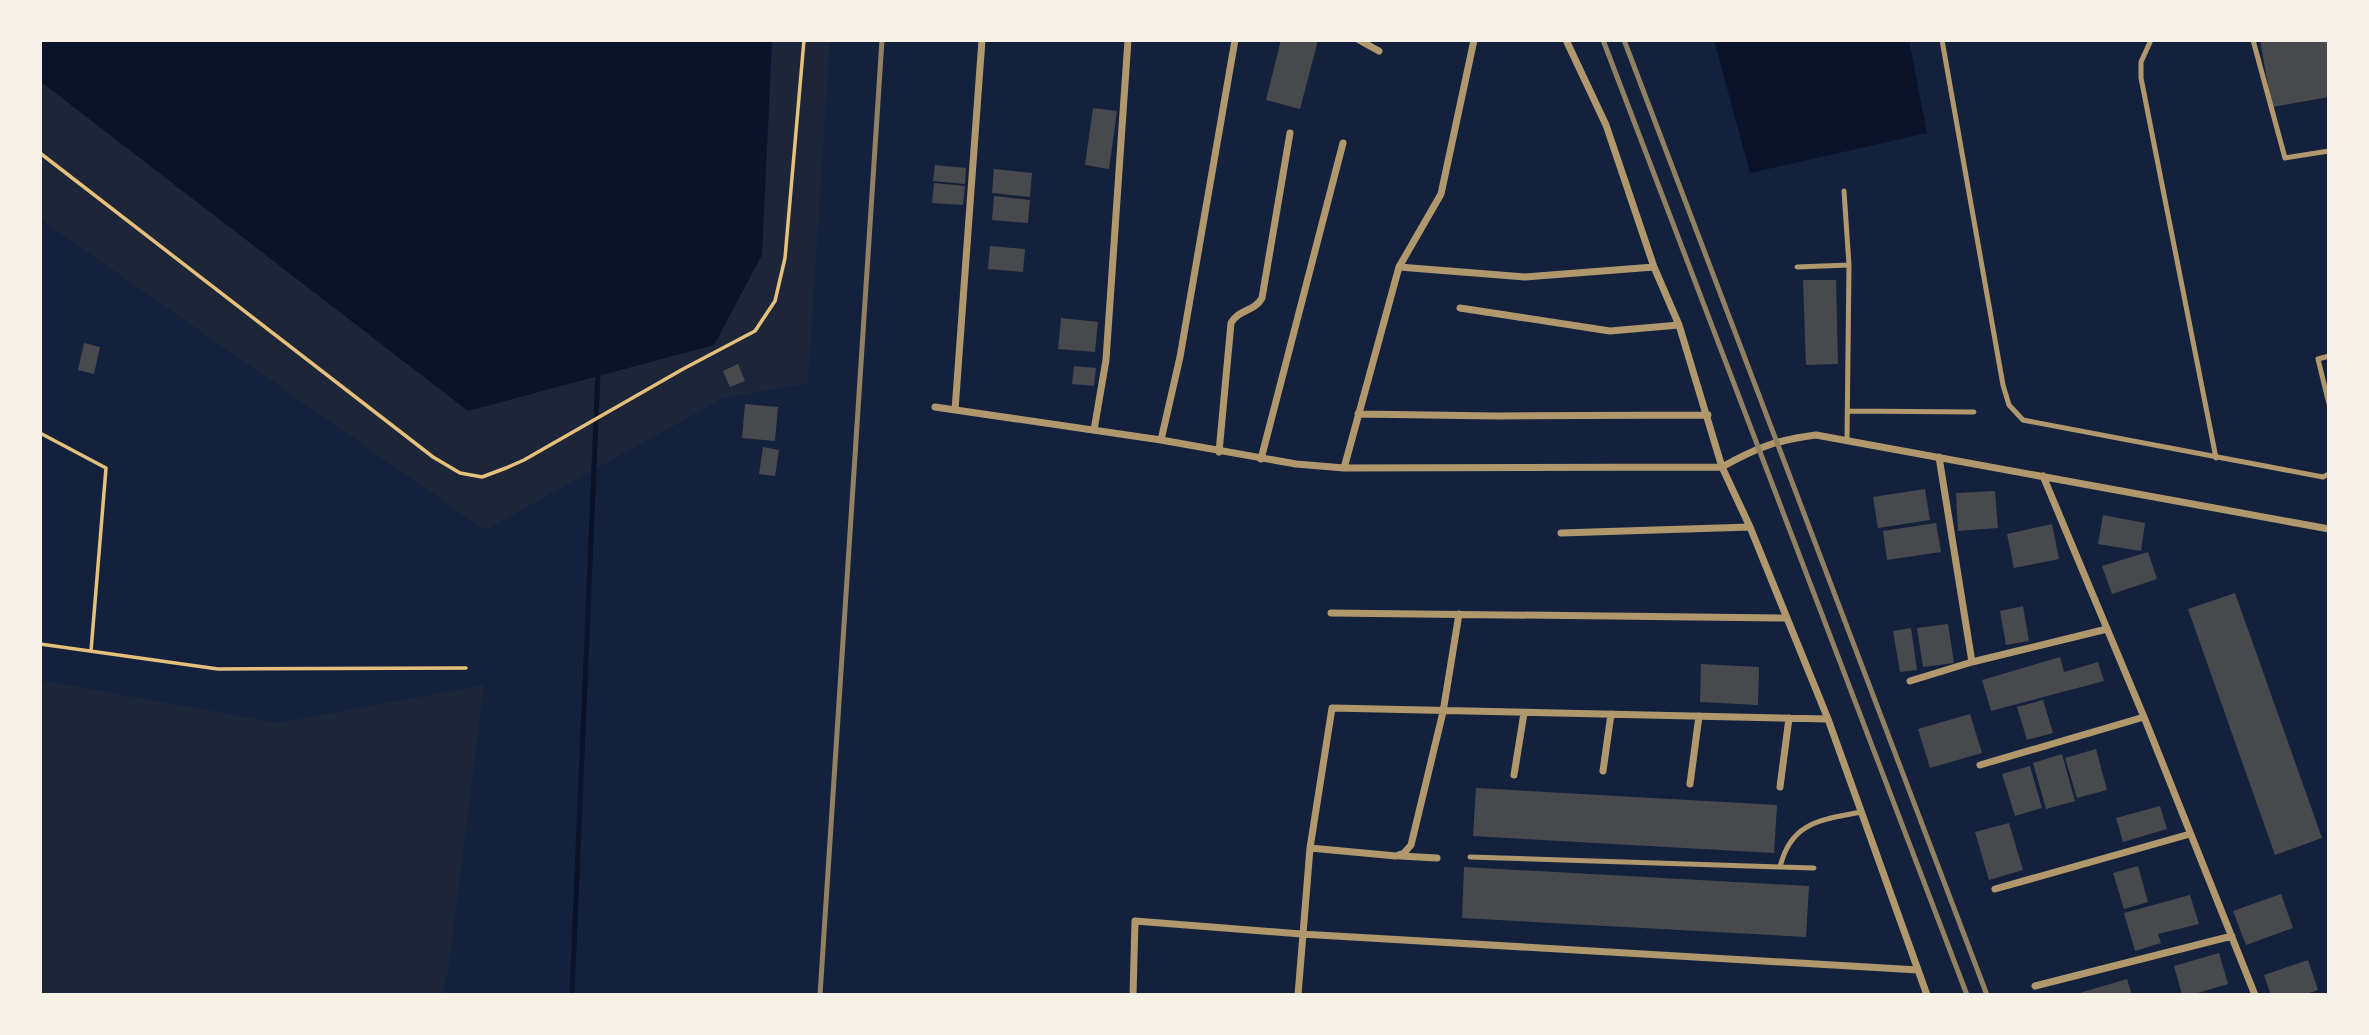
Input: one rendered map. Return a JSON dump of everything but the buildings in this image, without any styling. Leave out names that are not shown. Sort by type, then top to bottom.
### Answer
[{"type":"street","points":[[955,410],[982,40]]},
{"type":"street","points":[[1094,430],[1105,360],[1128,40]]},
{"type":"street","points":[[1161,440],[1180,357],[1235,40]]},
{"type":"street","points":[[1359,40],[1380,51]]},
{"type":"street","points":[[1344,468],[1399,267],[1441,194],[1474,40]]},
{"type":"street","points":[[1566,40],[1606,125],[1654,267],[1679,325],[1722,467],[1750,527],[1828,719],[1927,995]]},
{"type":"street","points":[[1219,452],[1231,323],[1235,316],[1257,306],[1262,298],[1290,133]]},
{"type":"street","points":[[1261,459],[1343,144]]},
{"type":"street","points":[[1399,267],[1525,277],[1654,267]]},
{"type":"street","points":[[1460,308],[1610,331],[1679,325]]},
{"type":"street","points":[[935,407],[1161,440],[1261,459],[1344,468],[1722,467],[1775,441],[1816,435],[2329,529]]},
{"type":"street","points":[[1358,414],[1708,415]]},
{"type":"street","points":[[1939,457],[1972,662]]},
{"type":"street","points":[[2043,476],[2144,717],[2255,995]]},
{"type":"street","points":[[1560,533],[1750,527]]},
{"type":"street","points":[[1331,613],[1786,618]]},
{"type":"street","points":[[1396,856],[1404,853],[1411,845],[1443,712],[1459,614]]},
{"type":"street","points":[[1910,681],[1972,662],[2108,629]]},
{"type":"street","points":[[1298,995],[1310,848],[1332,708],[1828,719]]},
{"type":"street","points":[[1514,775],[1524,713]]},
{"type":"street","points":[[1603,771],[1611,714]]},
{"type":"street","points":[[1690,784],[1699,716]]},
{"type":"street","points":[[1980,765],[2144,717]]},
{"type":"street","points":[[1780,788],[1788,718]]},
{"type":"street","points":[[1995,889],[2190,834]]},
{"type":"street","points":[[1310,848],[1437,858]]},
{"type":"street","points":[[1133,995],[1135,921],[1301,934],[1918,970]]},
{"type":"street","points":[[2035,986],[2231,936]]},
{"type":"lane","points":[[1942,40],[2003,386],[2009,405],[2023,420],[2323,477],[2329,474]]},
{"type":"lane","points":[[2151,40],[2143,54],[2141,78],[2183,278],[2195,359],[2216,458]]},
{"type":"lane","points":[[2253,40],[2284,158],[2329,151]]},
{"type":"lane","points":[[1844,191],[1849,265],[1847,439]]},
{"type":"lane","points":[[1797,267],[1849,265]]},
{"type":"lane","points":[[2329,356],[2318,359],[2329,404]]},
{"type":"lane","points":[[1847,411],[1974,412]]},
{"type":"lane","points":[[1780,867],[1789,845],[1804,826],[1861,811]]},
{"type":"lane","points":[[1470,857],[1814,869]]},
{"type":"path","points":[[40,153],[433,457],[460,472],[482,477],[524,460],[755,331],[775,301],[785,258],[804,40]]},
{"type":"path","points":[[40,433],[106,468],[91,651]]},
{"type":"path","points":[[40,644],[218,669],[466,668]]},
{"type":"shaded area","points":[[40,40],[772,40],[762,255],[714,345],[468,411],[40,81]]},
{"type":"shaded area","points":[[772,40],[830,40],[808,383],[724,398],[485,530],[40,219],[40,81],[468,410],[762,255]]},
{"type":"shaded area","points":[[1714,40],[1909,40],[1927,133],[1750,173]]},
{"type":"shaded area","points":[[40,680],[278,723],[484,685],[448,971],[442,995],[40,995]]},
{"type":"waterway","points":[[572,995],[598,372]]},
{"type":"railway","points":[[820,995],[882,40]]},
{"type":"railway","points":[[1603,40],[1967,995]]},
{"type":"railway","points":[[1624,40],[1987,995]]}]
